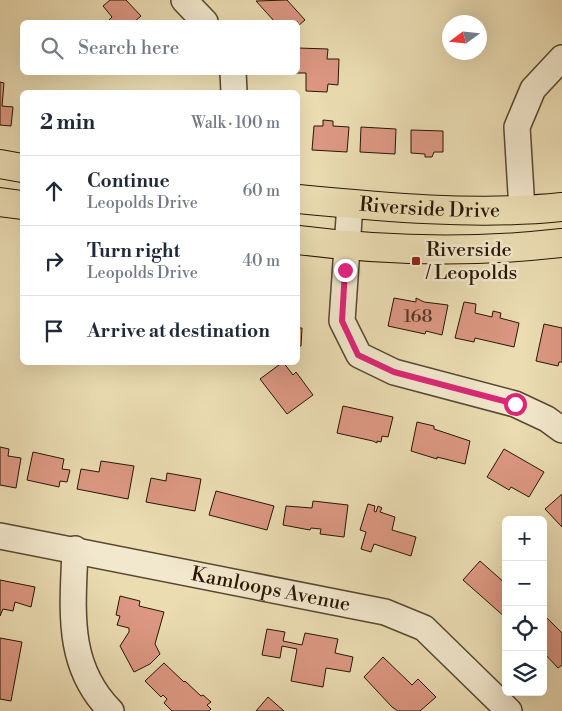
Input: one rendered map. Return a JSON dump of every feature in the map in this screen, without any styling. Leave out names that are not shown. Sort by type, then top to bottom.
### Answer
[{"type":"main road","points":[[0,164],[20,168]]},
{"type":"main road","name":"Riverside Drive","points":[[300,199],[419,208],[522,210],[562,207]]},
{"type":"main road","points":[[0,202],[20,205]]},
{"type":"main road","name":"Riverside Drive","points":[[300,240],[348,246],[418,249],[510,249],[562,243]]},
{"type":"street","points":[[184,0],[203,20]]},
{"type":"street","points":[[522,210],[517,127],[533,89],[562,58]]},
{"type":"street","points":[[234,75],[234,90]]},
{"type":"street","points":[[350,204],[342,321],[358,355],[394,372],[515,404],[547,419],[562,430]]},
{"type":"street","name":"Kamloops Avenue","points":[[0,536],[75,549],[386,612],[424,628],[509,711]]},
{"type":"street","points":[[75,549],[73,634],[84,673],[111,711]]},
{"type":"building","points":[[110,0],[126,0],[141,16],[136,20],[109,20],[112,17],[103,6]]},
{"type":"building","points":[[287,0],[305,20],[300,24],[300,20],[273,20],[256,1]]},
{"type":"building","points":[[300,48],[328,49],[327,59],[339,59],[338,85],[328,84],[327,92],[306,91],[306,73],[300,73]]},
{"type":"building","points":[[0,82],[4,83],[2,106],[13,107],[11,126],[0,125]]},
{"type":"building","points":[[323,120],[333,121],[333,126],[349,127],[347,152],[312,150],[314,126],[323,126]]},
{"type":"building","points":[[361,127],[396,129],[395,154],[360,152]]},
{"type":"building","points":[[411,130],[443,131],[443,152],[434,152],[432,157],[425,157],[425,154],[411,153]]},
{"type":"building","points":[[394,298],[416,302],[416,298],[424,302],[448,305],[442,335],[426,331],[425,334],[388,326]]},
{"type":"building","points":[[464,302],[476,304],[475,313],[492,317],[493,311],[501,313],[500,318],[519,323],[514,347],[475,338],[474,342],[455,338]]},
{"type":"building","points":[[544,324],[562,328],[562,362],[559,362],[558,366],[536,361]]},
{"type":"building","points":[[300,328],[302,328],[301,346]]},
{"type":"building","points":[[279,365],[285,365],[293,375],[296,372],[313,395],[287,414],[260,379]]},
{"type":"building","points":[[343,406],[393,417],[388,437],[382,436],[381,442],[377,441],[377,443],[337,433]]},
{"type":"building","points":[[417,422],[434,426],[434,429],[470,441],[465,464],[437,457],[437,459],[411,451]]},
{"type":"building","points":[[0,447],[9,449],[8,456],[21,458],[16,488],[0,485]]},
{"type":"building","points":[[504,449],[544,472],[529,497],[511,487],[509,490],[487,477]]},
{"type":"building","points":[[33,452],[64,459],[62,469],[70,470],[67,482],[60,481],[59,487],[27,480]]},
{"type":"building","points":[[101,461],[134,466],[128,499],[77,489],[81,469],[99,472]]},
{"type":"building","points":[[167,473],[201,479],[195,511],[146,502],[151,478],[166,481]]},
{"type":"building","points":[[216,491],[274,506],[267,530],[209,515]]},
{"type":"building","points":[[562,494],[562,527],[545,509]]},
{"type":"building","points":[[313,501],[348,505],[344,537],[320,534],[321,529],[311,528],[310,530],[283,525],[286,506],[312,508]]},
{"type":"building","points":[[368,504],[375,506],[374,511],[376,512],[378,506],[382,508],[380,512],[395,517],[392,530],[416,537],[411,556],[374,544],[371,552],[361,549],[366,532],[360,530]]},
{"type":"building","points":[[480,561],[502,580],[502,614],[463,580]]},
{"type":"building","points":[[0,580],[35,587],[31,607],[15,602],[13,611],[3,609],[0,616]]},
{"type":"building","points":[[120,596],[140,601],[139,606],[164,612],[155,644],[160,654],[150,664],[134,672],[120,646],[129,632],[129,628],[117,625],[120,616],[116,615]]},
{"type":"building","points":[[547,618],[562,633],[562,665],[558,668],[547,656]]},
{"type":"building","points":[[267,629],[285,632],[283,641],[302,645],[305,633],[338,639],[335,653],[353,657],[350,672],[326,668],[323,687],[291,681],[297,649],[282,646],[280,658],[262,655]]},
{"type":"building","points":[[0,638],[22,642],[11,701],[0,699]]},
{"type":"building","points":[[383,657],[412,685],[418,679],[436,697],[420,711],[398,711],[392,707],[364,677]]},
{"type":"building","points":[[164,663],[184,682],[211,702],[207,705],[211,709],[209,711],[172,711],[164,703],[167,699],[163,695],[161,697],[145,681]]},
{"type":"building","points":[[268,697],[284,711],[256,711]]},
{"type":"place","name":"Riverside / Leopolds","points":[[416,261]]},
{"type":"route","points":[[345,270],[342,321],[358,355],[394,372],[515,404]]}]
